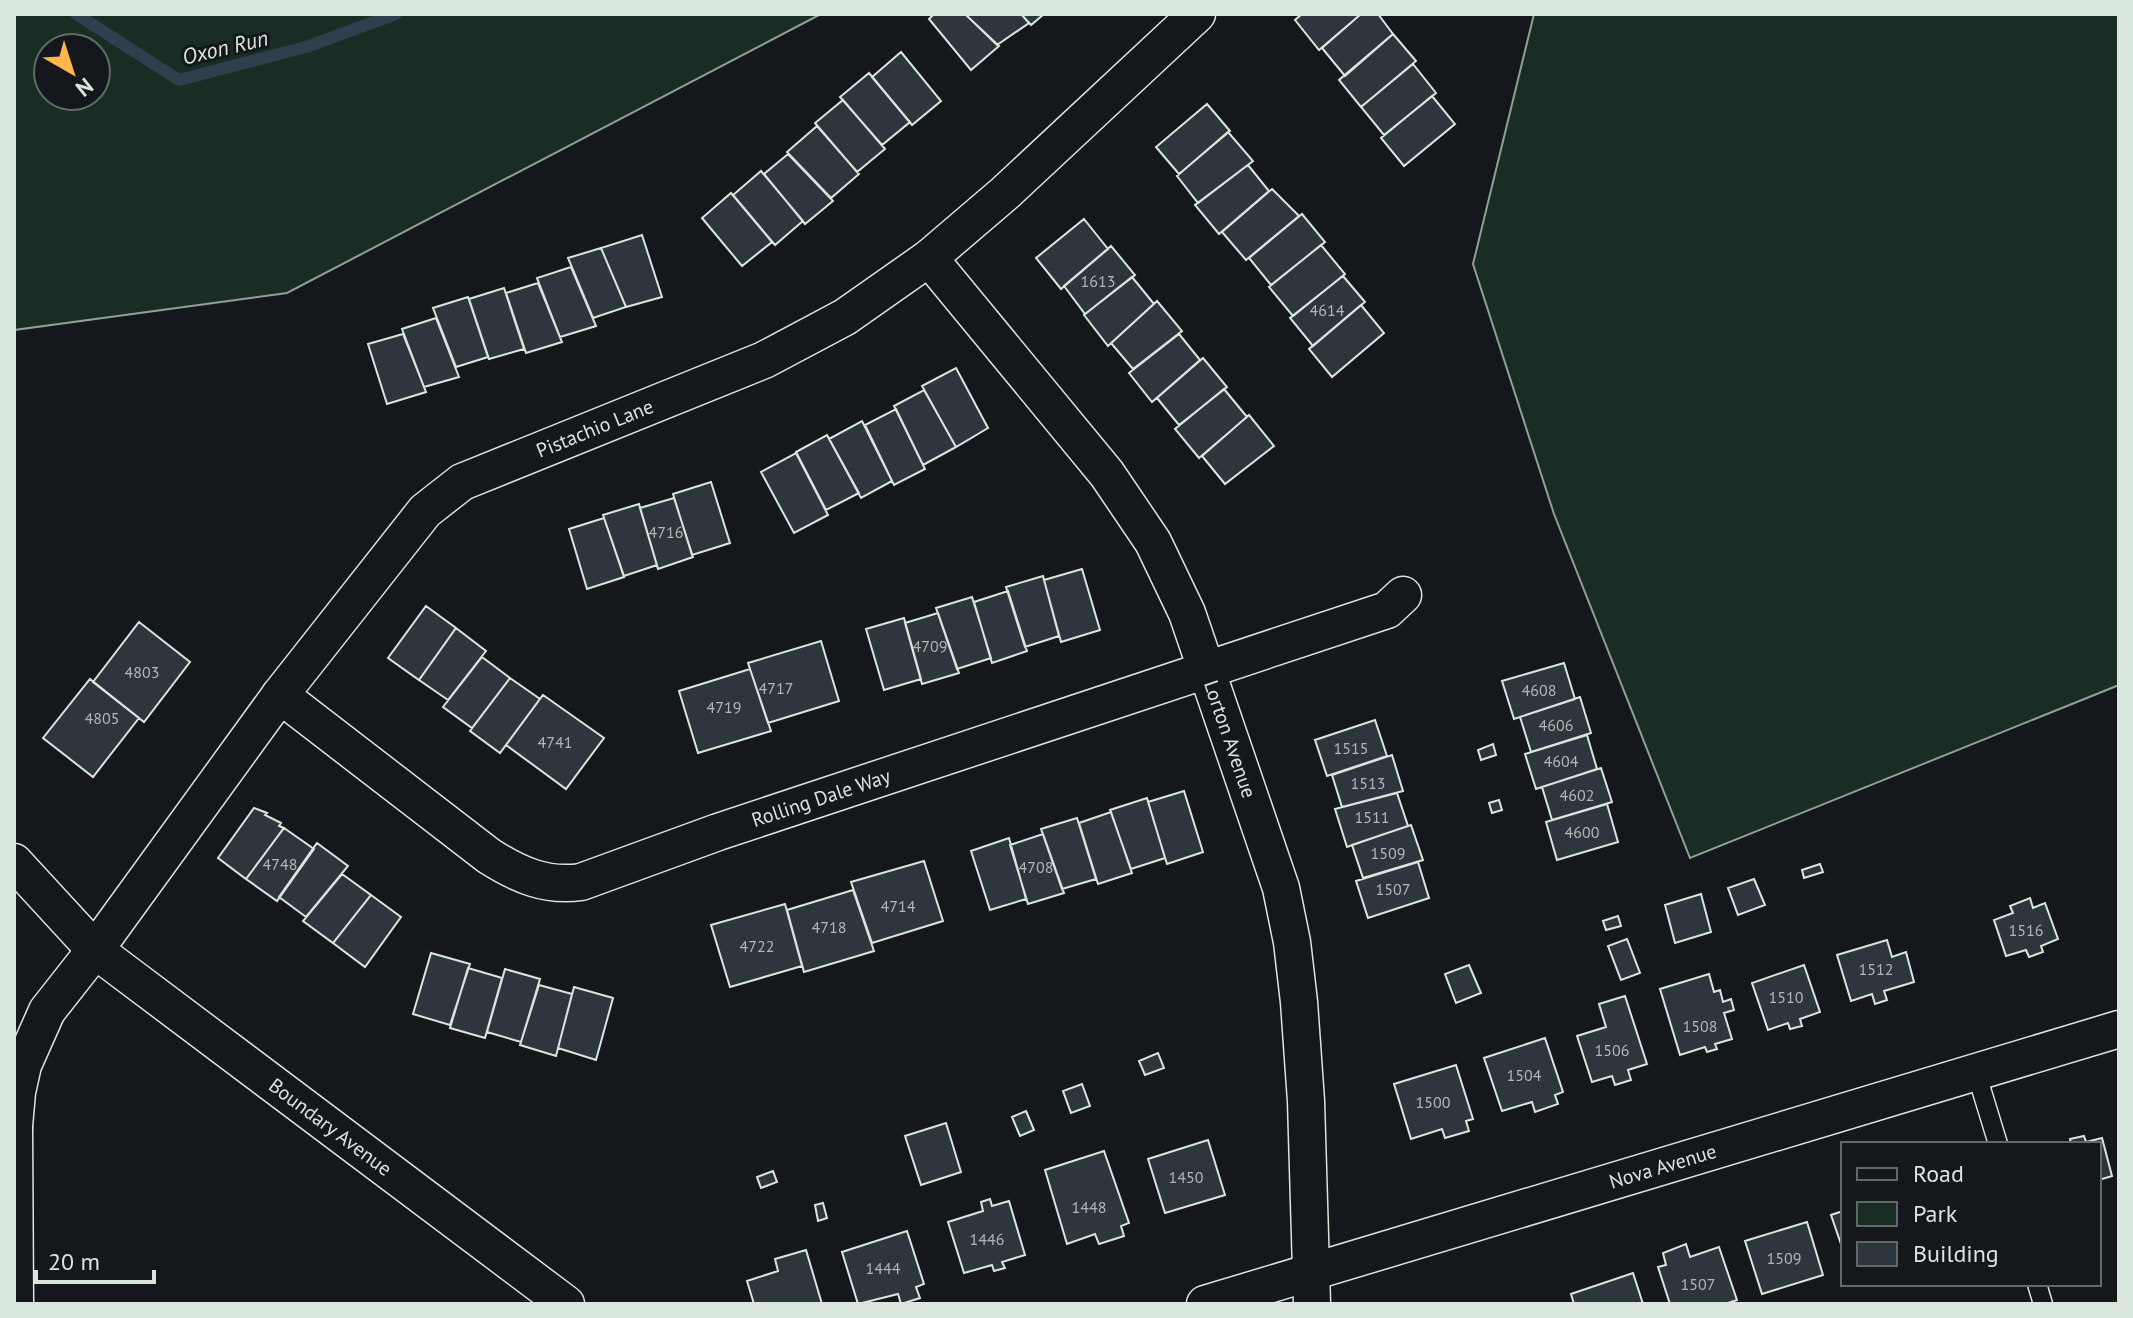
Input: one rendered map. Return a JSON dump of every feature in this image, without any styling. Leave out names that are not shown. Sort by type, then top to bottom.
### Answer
[{"type":"street","name":"Pistachio Lane","points":[[15,1304],[14,1127],[17,1092],[32,1040],[55,999],[95,950],[280,695],[425,511],[462,482],[799,344],[845,317],[929,258],[1005,193],[1197,14]]},
{"type":"street","name":"Lorton Avenue","points":[[929,258],[1107,474],[1153,542],[1187,613],[1281,888],[1292,942],[1306,1101],[1312,1288]]},
{"type":"street","name":"Rolling Dale Way","points":[[280,695],[489,856],[526,876],[561,885],[581,882],[718,832],[1387,610],[1403,595]]},
{"type":"street","name":"Boundary Avenue","points":[[14,862],[95,950],[566,1304]]},
{"type":"street","name":"Nova Avenue","points":[[1205,1304],[1312,1288],[1976,1072],[2119,1029]]},
{"type":"lane","points":[[1976,1072],[1997,1142]]},
{"type":"green space","points":[[14,14],[821,14],[287,293],[14,330]]},
{"type":"green space","points":[[1534,14],[2119,14],[2119,685],[1690,858],[1554,514],[1473,264]]},
{"type":"building","points":[[934,14],[965,14],[999,46],[971,70],[929,19]]},
{"type":"building","points":[[965,14],[1021,14],[1029,23],[997,45]]},
{"type":"building","points":[[1021,14],[1044,14],[1031,25]]},
{"type":"building","points":[[1302,14],[1361,14],[1319,50],[1295,20]]},
{"type":"building","points":[[1361,14],[1378,14],[1393,34],[1345,76],[1322,48]]},
{"type":"building","points":[[1393,34],[1416,61],[1361,107],[1339,80]]},
{"type":"building","points":[[901,52],[941,101],[912,125],[872,77]]},
{"type":"building","points":[[1413,64],[1436,93],[1384,135],[1361,107]]},
{"type":"building","points":[[869,73],[910,122],[882,145],[840,97]]},
{"type":"building","points":[[1432,96],[1455,124],[1404,166],[1381,138]]},
{"type":"building","points":[[843,100],[885,149],[857,172],[815,123]]},
{"type":"building","points":[[1207,104],[1230,131],[1179,174],[1156,147]]},
{"type":"building","points":[[817,126],[859,174],[831,198],[787,152]]},
{"type":"building","points":[[1228,132],[1253,161],[1198,203],[1177,176]]},
{"type":"building","points":[[788,154],[833,201],[805,224],[764,174]]},
{"type":"building","points":[[1248,165],[1269,191],[1219,234],[1195,205]]},
{"type":"building","points":[[761,171],[803,221],[775,245],[733,195]]},
{"type":"building","points":[[1272,189],[1299,216],[1246,260],[1222,232]]},
{"type":"building","points":[[731,193],[772,242],[742,266],[702,218]]},
{"type":"building","points":[[1302,214],[1325,242],[1271,285],[1249,258]]},
{"type":"building","points":[[1084,219],[1108,249],[1061,289],[1036,258]]},
{"type":"building","points":[[642,235],[662,297],[626,307],[601,248]]},
{"type":"building","points":[[1321,245],[1345,274],[1293,316],[1269,287]]},
{"type":"building","points":[[1111,246],[1135,275],[1085,314],[1064,286]]},
{"type":"building","points":[[601,248],[626,307],[593,318],[568,258]]},
{"type":"building","points":[[571,267],[596,326],[560,337],[537,278]]},
{"type":"building","points":[[1343,276],[1365,302],[1313,346],[1290,318]]},
{"type":"building","points":[[1132,277],[1154,304],[1108,346],[1084,315]]},
{"type":"building","points":[[538,283],[562,342],[526,353],[506,293]]},
{"type":"building","points":[[504,288],[524,349],[489,359],[469,299]]},
{"type":"building","points":[[468,297],[488,357],[456,367],[433,308]]},
{"type":"building","points":[[1157,301],[1182,331],[1133,369],[1111,343]]},
{"type":"building","points":[[1361,305],[1384,333],[1332,377],[1309,349]]},
{"type":"building","points":[[436,318],[459,377],[424,387],[402,329]]},
{"type":"building","points":[[403,334],[426,392],[387,404],[368,344]]},
{"type":"building","points":[[1179,334],[1200,360],[1152,402],[1129,373]]},
{"type":"building","points":[[1203,358],[1227,387],[1179,425],[1157,398]]},
{"type":"building","points":[[956,368],[988,428],[956,447],[922,386]]},
{"type":"building","points":[[1224,389],[1247,417],[1199,458],[1175,429]]},
{"type":"building","points":[[924,390],[956,447],[923,465],[894,406]]},
{"type":"building","points":[[896,409],[925,469],[894,485],[865,425]]},
{"type":"building","points":[[1249,415],[1274,446],[1225,484],[1202,456]]},
{"type":"building","points":[[862,421],[892,481],[861,498],[829,439]]},
{"type":"building","points":[[827,435],[859,493],[826,510],[796,452]]},
{"type":"building","points":[[796,453],[828,515],[794,533],[761,472]]},
{"type":"building","points":[[711,482],[730,543],[692,555],[673,494]]},
{"type":"building","points":[[674,498],[693,557],[658,569],[640,508]]},
{"type":"building","points":[[639,504],[657,565],[624,576],[603,515]]},
{"type":"building","points":[[604,518],[624,577],[587,589],[569,529]]},
{"type":"building","points":[[1082,569],[1100,630],[1061,642],[1044,580]]},
{"type":"building","points":[[1043,576],[1059,636],[1025,647],[1006,587]]},
{"type":"building","points":[[1008,591],[1027,651],[992,663],[974,602]]},
{"type":"building","points":[[972,597],[991,658],[957,669],[936,608]]},
{"type":"building","points":[[426,606],[456,628],[419,680],[388,658]]},
{"type":"building","points":[[938,613],[959,673],[922,684],[905,623]]},
{"type":"building","points":[[904,618],[921,679],[884,690],[866,629]]},
{"type":"building","points":[[139,622],[190,662],[144,722],[93,682]]},
{"type":"building","points":[[456,628],[486,651],[448,700],[419,680]]},
{"type":"building","points":[[821,641],[839,701],[768,723],[748,663]]},
{"type":"building","points":[[482,657],[510,678],[472,728],[443,707]]},
{"type":"building","points":[[1564,663],[1575,699],[1514,719],[1502,681]]},
{"type":"building","points":[[750,669],[771,731],[698,753],[679,691]]},
{"type":"building","points":[[510,678],[540,699],[500,753],[470,731]]},
{"type":"building","points":[[90,679],[139,718],[93,777],[43,738]]},
{"type":"building","points":[[543,695],[604,738],[566,789],[506,745]]},
{"type":"building","points":[[1580,697],[1591,733],[1531,752],[1520,717]]},
{"type":"building","points":[[1375,720],[1387,756],[1327,776],[1315,740]]},
{"type":"building","points":[[1587,735],[1597,769],[1536,789],[1525,754]]},
{"type":"building","points":[[1493,744],[1496,755],[1481,760],[1478,750]]},
{"type":"building","points":[[1392,755],[1403,791],[1342,807],[1332,775]]},
{"type":"building","points":[[1601,768],[1612,802],[1552,820],[1542,787]]},
{"type":"building","points":[[1184,791],[1203,852],[1167,864],[1148,802]]},
{"type":"building","points":[[1397,793],[1408,826],[1347,847],[1335,809]]},
{"type":"building","points":[[1147,798],[1165,858],[1131,869],[1110,810]]},
{"type":"building","points":[[1499,800],[1502,810],[1492,813],[1489,803]]},
{"type":"building","points":[[1607,804],[1618,842],[1557,860],[1546,822]]},
{"type":"building","points":[[254,808],[267,813],[265,815],[281,823],[279,826],[284,828],[246,879],[218,858]]},
{"type":"building","points":[[1111,812],[1132,873],[1098,884],[1079,823]]},
{"type":"building","points":[[1077,818],[1096,879],[1062,889],[1041,829]]},
{"type":"building","points":[[1411,825],[1423,860],[1363,878],[1352,845]]},
{"type":"building","points":[[284,828],[314,849],[277,901],[246,879]]},
{"type":"building","points":[[1043,834],[1064,893],[1028,904],[1010,845]]},
{"type":"building","points":[[1009,838],[1026,899],[990,910],[971,851]]},
{"type":"building","points":[[317,843],[348,866],[306,917],[279,897]]},
{"type":"building","points":[[924,861],[943,921],[872,943],[851,882]]},
{"type":"building","points":[[1418,862],[1429,898],[1368,918],[1356,881]]},
{"type":"building","points":[[1820,864],[1823,872],[1804,878],[1802,870]]},
{"type":"building","points":[[342,874],[371,895],[333,943],[303,921]]},
{"type":"building","points":[[1754,879],[1765,905],[1738,915],[1728,888]]},
{"type":"building","points":[[853,890],[874,951],[804,972],[787,910]]},
{"type":"building","points":[[1701,894],[1711,932],[1675,943],[1665,905]]},
{"type":"building","points":[[371,895],[401,917],[365,967],[333,943]]},
{"type":"building","points":[[2030,898],[2033,908],[2045,903],[2058,939],[2041,946],[2043,952],[2029,957],[2026,950],[2006,956],[1994,920],[2013,913],[2010,906]]},
{"type":"building","points":[[785,904],[802,966],[730,987],[711,925]]},
{"type":"building","points":[[1618,916],[1621,926],[1606,930],[1603,921]]},
{"type":"building","points":[[1627,939],[1640,973],[1621,980],[1608,946]]},
{"type":"building","points":[[1887,940],[1892,957],[1906,952],[1914,982],[1884,991],[1887,1000],[1875,1004],[1872,994],[1851,1001],[1837,955]]},
{"type":"building","points":[[431,953],[470,964],[450,1025],[413,1014]]},
{"type":"building","points":[[1469,965],[1481,993],[1456,1003],[1445,974]]},
{"type":"building","points":[[1804,965],[1820,1012],[1800,1019],[1802,1026],[1790,1029],[1788,1023],[1768,1030],[1752,983]]},
{"type":"building","points":[[468,968],[502,978],[485,1038],[450,1028]]},
{"type":"building","points":[[505,969],[540,979],[521,1042],[487,1032]]},
{"type":"building","points":[[1709,974],[1714,992],[1720,990],[1723,1002],[1731,999],[1734,1010],[1724,1013],[1732,1039],[1715,1044],[1717,1049],[1707,1052],[1705,1047],[1680,1055],[1660,989]]},
{"type":"building","points":[[539,985],[572,994],[556,1056],[520,1045]]},
{"type":"building","points":[[574,987],[613,998],[596,1060],[558,1048]]},
{"type":"building","points":[[1625,996],[1647,1064],[1628,1070],[1631,1080],[1615,1085],[1612,1076],[1592,1082],[1577,1036],[1606,1027],[1599,1004]]},
{"type":"building","points":[[1545,1038],[1563,1092],[1555,1095],[1558,1104],[1535,1112],[1532,1102],[1502,1111],[1484,1058]]},
{"type":"building","points":[[1158,1053],[1164,1068],[1145,1075],[1139,1061]]},
{"type":"building","points":[[1456,1065],[1473,1119],[1466,1121],[1469,1131],[1445,1138],[1442,1129],[1411,1139],[1394,1084]]},
{"type":"building","points":[[1082,1084],[1090,1106],[1071,1113],[1063,1091]]},
{"type":"building","points":[[1026,1111],[1034,1130],[1020,1136],[1012,1117]]},
{"type":"building","points":[[946,1123],[961,1172],[921,1185],[905,1136]]},
{"type":"building","points":[[2084,1136],[2086,1142],[2071,1142],[2070,1139]]},
{"type":"building","points":[[2102,1138],[2112,1176],[2101,1179],[2101,1142],[2086,1142]]},
{"type":"building","points":[[1208,1140],[1225,1195],[1165,1213],[1148,1159]]},
{"type":"building","points":[[1104,1151],[1129,1223],[1121,1226],[1124,1236],[1099,1244],[1095,1234],[1067,1244],[1045,1170]]},
{"type":"building","points":[[773,1171],[777,1182],[761,1188],[757,1177]]},
{"type":"building","points":[[990,1199],[992,1206],[1009,1201],[1025,1255],[1002,1262],[1005,1268],[994,1271],[992,1265],[964,1273],[948,1222],[983,1211],[981,1202]]},
{"type":"building","points":[[823,1203],[827,1218],[818,1221],[815,1205]]},
{"type":"building","points":[[1841,1212],[1841,1244],[1831,1215]]},
{"type":"building","points":[[1807,1222],[1823,1275],[1762,1294],[1745,1241]]},
{"type":"building","points":[[907,1231],[924,1284],[916,1287],[920,1298],[901,1304],[898,1294],[858,1304],[842,1252]]},
{"type":"building","points":[[1686,1244],[1690,1257],[1719,1247],[1737,1300],[1725,1304],[1670,1304],[1658,1267],[1666,1265],[1663,1253]]},
{"type":"building","points":[[806,1250],[822,1304],[754,1304],[747,1281],[778,1271],[775,1259]]},
{"type":"building","points":[[1633,1273],[1643,1304],[1574,1304],[1571,1294]]},
{"type":"waterway","name":"Oxon Run","points":[[76,14],[179,80],[306,47],[396,14]]}]
